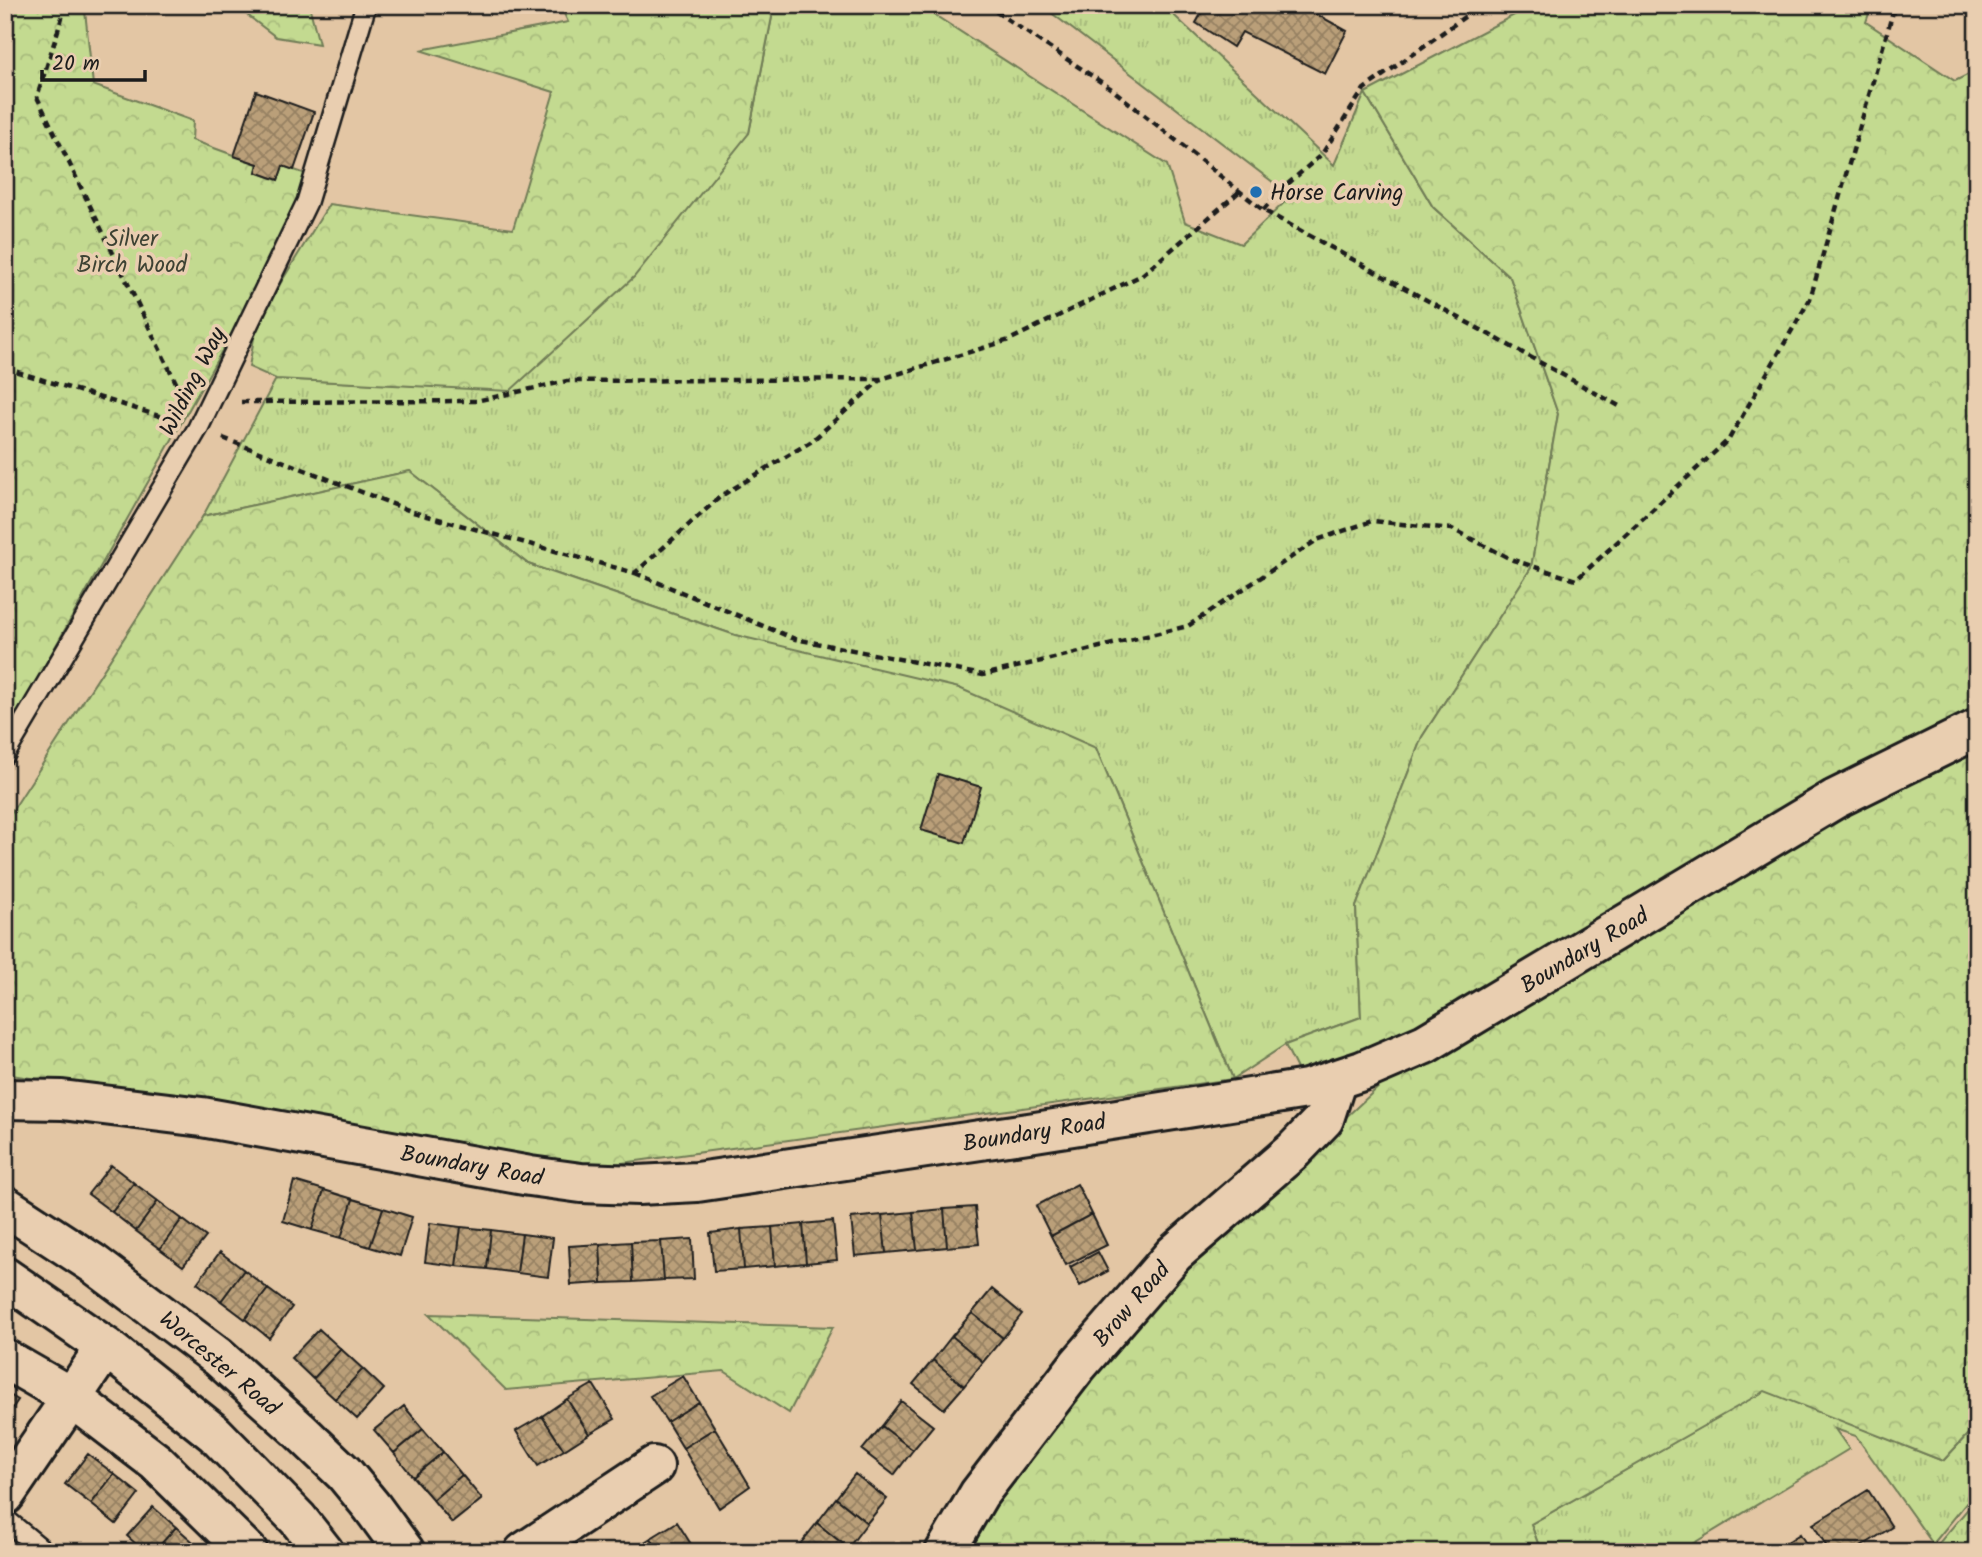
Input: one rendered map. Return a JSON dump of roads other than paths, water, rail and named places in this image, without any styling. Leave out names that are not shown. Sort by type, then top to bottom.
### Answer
[{"type":"street","name":"Boundary Road","points":[[5,1099],[62,1100],[202,1117],[530,1176],[581,1183],[638,1185],[697,1182],[1307,1089],[1362,1071],[1425,1044],[1835,799],[1977,729]]},
{"type":"street","name":"Brow Road","points":[[945,1552],[979,1494],[1078,1364],[1174,1254],[1294,1150],[1324,1119],[1337,1079]]},
{"type":"street","name":"Worcester Road","points":[[5,1206],[94,1264],[218,1357],[344,1473],[405,1552]]},
{"type":"street","points":[[5,1277],[106,1347],[215,1434],[298,1519],[324,1552]]},
{"type":"street","points":[[5,1495],[106,1347]]},
{"type":"street","points":[[5,1359],[71,1396],[156,1462],[248,1552]]},
{"type":"street","points":[[524,1552],[654,1466]]},
{"type":"lane","name":"Wilding Way","points":[[5,754],[198,428],[307,202],[366,5]]},
{"type":"lane","points":[[5,1519],[45,1552]]},
{"type":"place","name":"Horse Carving","points":[[1256,192]]},
{"type":"park label","name":"Silver Birch Wood","points":[[132,251]]}]
